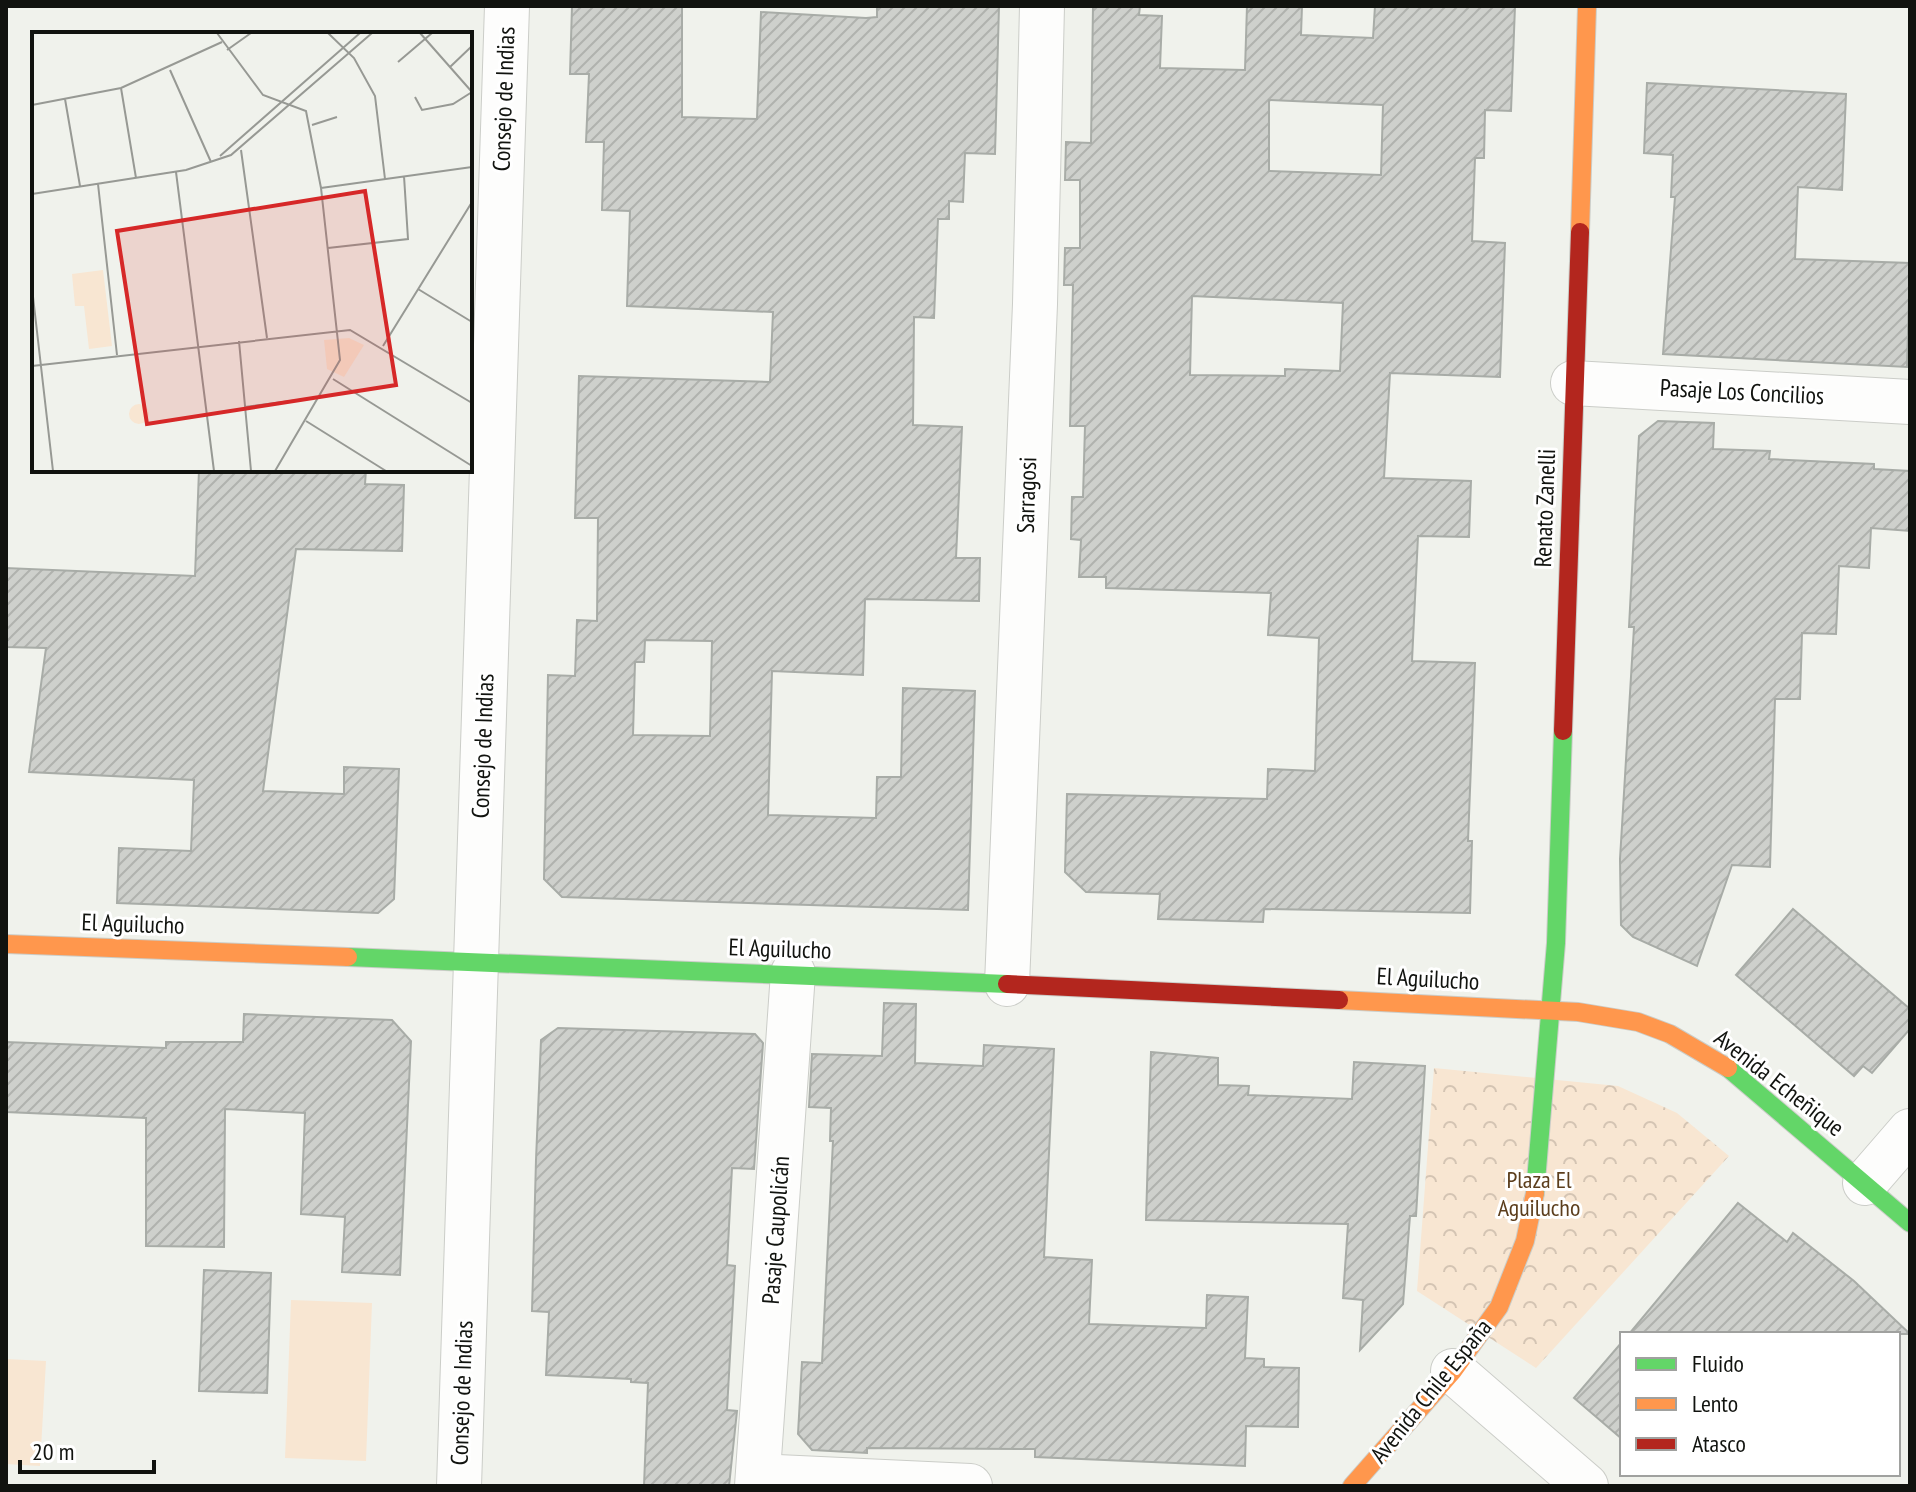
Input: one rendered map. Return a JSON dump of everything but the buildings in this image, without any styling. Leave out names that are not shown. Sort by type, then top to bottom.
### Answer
[{"type":"street","name":"Consejo de Indias","points":[[459,1486],[507,6]]},
{"type":"street","name":"Sarragosi","points":[[1007,984],[1035,304],[1042,6]]},
{"type":"street","name":"Renato Zanelli","points":[[1552,1011],[1587,6]]},
{"type":"street","name":"Pasaje Los Concilios","points":[[1573,383],[1910,402]]},
{"type":"street","name":"El Aguilucho","points":[[6,944],[793,973],[1484,1005],[1552,1011]]},
{"type":"street","name":"Pasaje Caupolicán","points":[[757,1481],[793,973]]},
{"type":"street","name":"Avenida Echeñique","points":[[1552,1011],[1604,1014],[1638,1022],[1701,1049],[1910,1223]]},
{"type":"street","name":"Avenida Chile España","points":[[1352,1486],[1453,1371],[1499,1307],[1525,1241],[1537,1183],[1552,1011]]},
{"type":"street","points":[[1865,1183],[1910,1131]]},
{"type":"street","points":[[1453,1371],[1586,1486]]},
{"type":"street","points":[[757,1481],[970,1486]]},
{"type":"green space","name":"Plaza El Aguilucho","points":[[1434,1068],[1618,1086],[1677,1113],[1729,1156],[1536,1368],[1417,1291]]},
{"type":"green space","points":[[291,1300],[372,1303],[366,1461],[285,1458]]},
{"type":"green space","points":[[6,1359],[46,1361],[40,1466],[6,1464]]},
{"type":"traffic: fast","points":[[1535,1193],[1556,943],[1563,731]]},
{"type":"traffic: fast","points":[[348,957],[1007,984]]},
{"type":"traffic: fast","points":[[1728,1068],[1910,1223]]},
{"type":"traffic: slow","points":[[1580,232],[1587,6]]},
{"type":"traffic: slow","points":[[6,944],[348,957]]},
{"type":"traffic: slow","points":[[1339,1000],[1578,1012],[1638,1022],[1670,1034],[1728,1068]]},
{"type":"traffic: slow","points":[[1352,1486],[1453,1371],[1499,1307],[1525,1241],[1535,1193]]},
{"type":"traffic: jam","points":[[1563,731],[1580,232]]},
{"type":"traffic: jam","points":[[1007,984],[1339,1000]]}]
